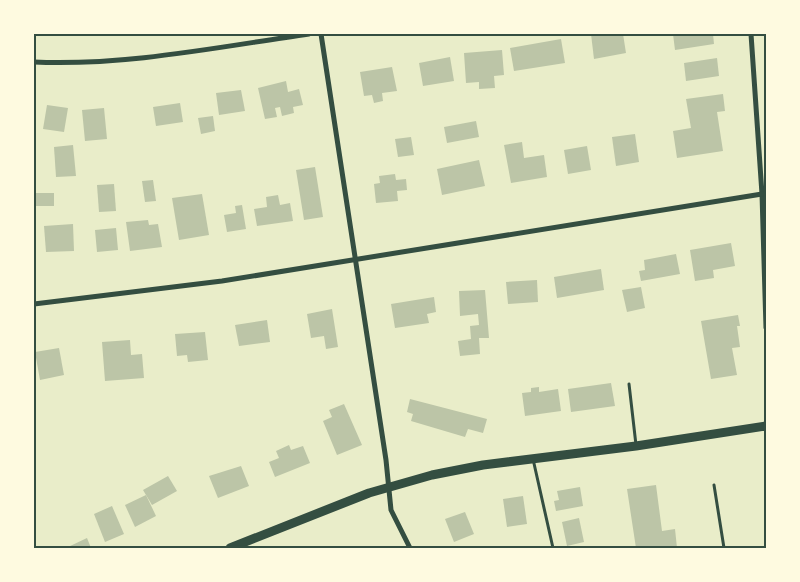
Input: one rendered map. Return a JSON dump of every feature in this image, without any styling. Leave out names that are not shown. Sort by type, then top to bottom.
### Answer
[{"type":"main road","points":[[230,548],[351,500],[389,487],[456,470],[636,446],[766,426]]},
{"type":"street","points":[[34,62],[93,62],[130,59],[309,34]]},
{"type":"street","points":[[320,34],[386,460],[390,510],[410,548]]},
{"type":"street","points":[[751,34],[762,194],[766,328]]},
{"type":"street","points":[[34,304],[222,281],[762,194]]},
{"type":"lane","points":[[34,62],[34,72]]},
{"type":"lane","points":[[629,384],[636,446]]},
{"type":"lane","points":[[533,459],[553,548]]},
{"type":"lane","points":[[714,485],[724,548]]},
{"type":"building","points":[[591,34],[623,34],[626,53],[594,59]]},
{"type":"building","points":[[673,34],[713,34],[714,44],[675,50]]},
{"type":"building","points":[[561,39],[565,63],[514,71],[510,48]]},
{"type":"building","points":[[502,50],[504,75],[494,76],[495,88],[479,89],[479,82],[466,83],[464,53]]},
{"type":"building","points":[[450,57],[454,81],[423,86],[419,63]]},
{"type":"building","points":[[717,58],[719,76],[686,81],[684,63]]},
{"type":"building","points":[[392,67],[397,91],[382,93],[383,101],[374,103],[372,95],[364,96],[360,72]]},
{"type":"building","points":[[286,81],[288,92],[299,89],[303,105],[293,107],[294,113],[282,116],[280,107],[275,108],[277,117],[265,119],[258,88]]},
{"type":"building","points":[[241,90],[245,111],[219,115],[216,93]]},
{"type":"building","points":[[723,94],[725,111],[717,112],[723,151],[677,158],[673,131],[691,128],[686,99]]},
{"type":"building","points":[[180,103],[183,122],[156,126],[153,107]]},
{"type":"building","points":[[47,105],[68,108],[64,132],[43,129]]},
{"type":"building","points":[[104,108],[107,139],[85,141],[82,110]]},
{"type":"building","points":[[213,116],[215,131],[201,134],[198,118]]},
{"type":"building","points":[[476,121],[479,137],[447,143],[444,127]]},
{"type":"building","points":[[635,134],[639,162],[616,166],[612,137]]},
{"type":"building","points":[[411,137],[414,155],[398,157],[395,139]]},
{"type":"building","points":[[522,142],[524,158],[544,155],[547,177],[511,183],[504,145]]},
{"type":"building","points":[[73,145],[76,176],[56,177],[54,147]]},
{"type":"building","points":[[587,146],[591,170],[568,174],[564,150]]},
{"type":"building","points":[[479,160],[485,186],[442,195],[437,169]]},
{"type":"building","points":[[315,167],[323,217],[304,220],[296,170]]},
{"type":"building","points":[[395,174],[396,180],[406,179],[407,190],[397,191],[398,201],[376,203],[374,184],[380,183],[379,176]]},
{"type":"building","points":[[153,180],[156,201],[145,202],[142,181]]},
{"type":"building","points":[[114,184],[116,211],[99,212],[97,185]]},
{"type":"building","points":[[36,193],[54,193],[54,206],[36,206]]},
{"type":"building","points":[[202,194],[209,235],[179,240],[172,198]]},
{"type":"building","points":[[278,195],[280,205],[290,203],[293,221],[257,226],[254,209],[267,207],[266,197]]},
{"type":"building","points":[[242,205],[246,229],[227,232],[224,215],[236,213],[235,206]]},
{"type":"building","points":[[148,220],[149,225],[158,224],[162,247],[130,251],[126,222]]},
{"type":"building","points":[[73,224],[74,251],[46,252],[44,226]]},
{"type":"building","points":[[116,228],[118,250],[97,252],[95,230]]},
{"type":"building","points":[[731,243],[735,266],[713,270],[714,278],[695,281],[690,250]]},
{"type":"building","points":[[676,254],[680,274],[641,281],[639,271],[645,270],[644,260]]},
{"type":"building","points":[[601,269],[604,290],[557,298],[554,277]]},
{"type":"building","points":[[537,280],[538,302],[508,304],[506,282]]},
{"type":"building","points":[[641,287],[645,308],[627,312],[622,290]]},
{"type":"building","points":[[485,290],[489,338],[479,338],[480,354],[460,356],[458,341],[471,339],[470,326],[479,325],[478,314],[460,316],[459,291]]},
{"type":"building","points":[[434,297],[436,312],[427,314],[429,323],[395,328],[391,304]]},
{"type":"building","points":[[332,309],[338,347],[326,349],[324,336],[311,338],[307,314]]},
{"type":"building","points":[[738,315],[740,326],[737,326],[740,347],[732,348],[737,375],[711,379],[701,321]]},
{"type":"building","points":[[267,320],[270,342],[239,346],[235,325]]},
{"type":"building","points":[[205,332],[208,360],[188,362],[187,355],[177,356],[175,334]]},
{"type":"building","points":[[130,340],[131,355],[142,354],[144,378],[105,381],[102,342]]},
{"type":"building","points":[[59,348],[64,375],[40,380],[35,352]]},
{"type":"building","points":[[611,383],[615,406],[571,412],[568,389]]},
{"type":"building","points":[[539,387],[539,392],[558,389],[561,411],[525,416],[522,393],[531,392],[531,388]]},
{"type":"building","points":[[410,399],[487,419],[483,433],[468,429],[465,437],[411,421],[413,414],[407,412]]},
{"type":"building","points":[[344,404],[362,445],[337,455],[323,421],[332,417],[329,410]]},
{"type":"building","points":[[289,445],[291,450],[303,446],[310,463],[275,477],[269,462],[279,458],[276,451]]},
{"type":"building","points":[[241,466],[249,486],[218,498],[209,476]]},
{"type":"building","points":[[168,476],[177,491],[152,505],[143,490]]},
{"type":"building","points":[[656,485],[662,531],[675,529],[677,548],[636,548],[627,489]]},
{"type":"building","points":[[580,487],[583,506],[556,511],[554,501],[559,500],[557,491]]},
{"type":"building","points":[[146,495],[156,516],[135,527],[125,505]]},
{"type":"building","points":[[523,496],[527,524],[507,527],[503,499]]},
{"type":"building","points":[[112,506],[124,534],[105,542],[94,514]]},
{"type":"building","points":[[465,512],[474,534],[454,542],[445,519]]},
{"type":"building","points":[[579,518],[584,542],[567,546],[562,522]]},
{"type":"building","points":[[87,538],[91,548],[68,548],[68,547]]}]
